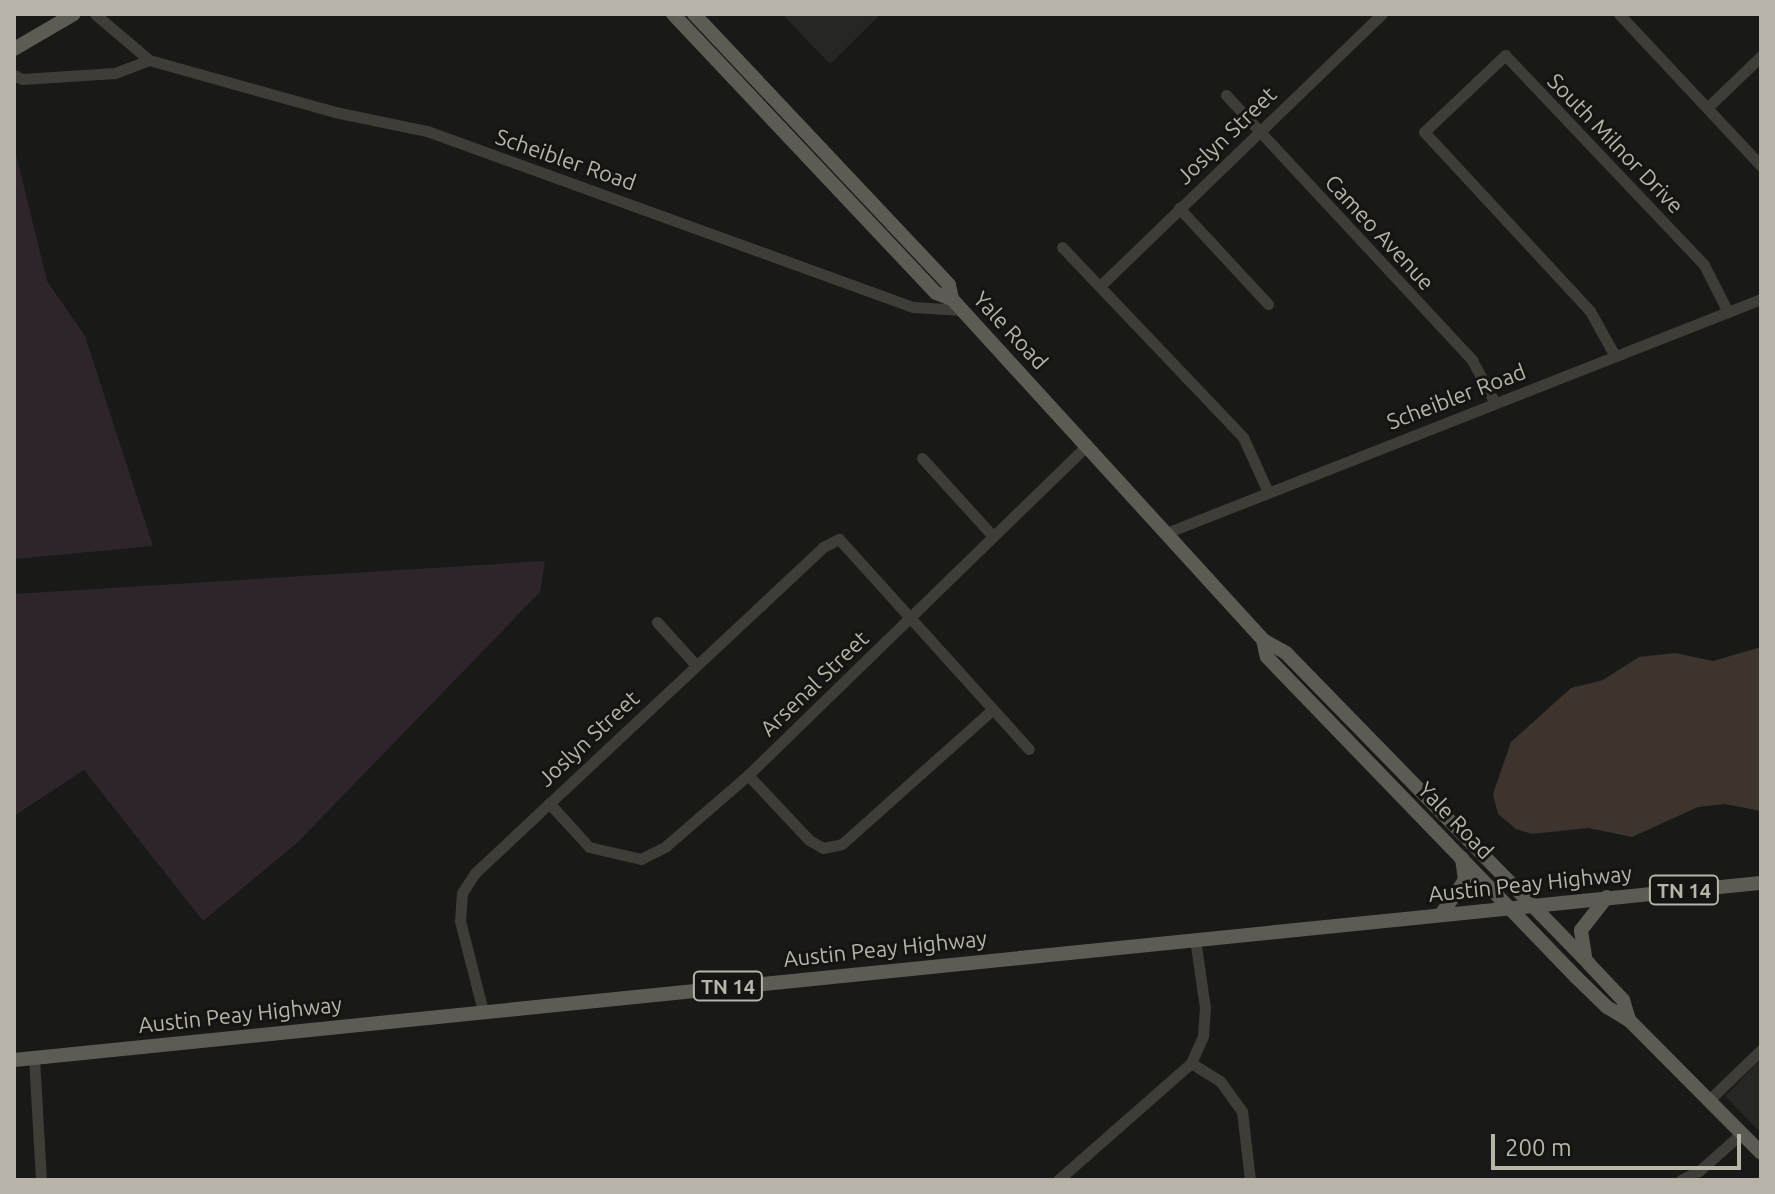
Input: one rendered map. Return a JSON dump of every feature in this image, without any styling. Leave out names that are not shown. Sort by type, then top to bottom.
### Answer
[{"type":"main road","points":[[14,49],[74,14]]},
{"type":"main road","name":"Yale Road","points":[[673,14],[936,293],[957,305],[1263,640],[1291,658],[1589,964],[1623,1000],[1629,1020]]},
{"type":"main road","name":"Yale Road","points":[[694,14],[949,285],[957,305]]},
{"type":"main road","name":"Yale Road","points":[[1263,640],[1267,657],[1508,906],[1607,1007],[1629,1020],[1761,1153]]},
{"type":"main road","points":[[1442,913],[1465,880],[1460,854]]},
{"type":"main road","name":"Austin Peay Highway","points":[[14,1060],[1508,906],[1760,883]]},
{"type":"main road","points":[[1589,964],[1579,941],[1581,930],[1607,897]]},
{"type":"street","name":"Scheibler Road","points":[[95,14],[149,60],[335,112],[427,131],[913,307],[957,305]]},
{"type":"street","name":"Joslyn Street","points":[[1100,286],[1382,14]]},
{"type":"street","points":[[1619,14],[1761,166]]},
{"type":"street","name":"South Milnor Drive","points":[[1615,356],[1590,311],[1424,132],[1505,55],[1704,265],[1728,312]]},
{"type":"street","points":[[1708,107],[1761,56]]},
{"type":"street","points":[[14,75],[22,79],[115,73],[149,60]]},
{"type":"street","name":"Cameo Avenue","points":[[1226,95],[1472,360],[1495,403]]},
{"type":"street","points":[[1179,208],[1268,304]]},
{"type":"street","points":[[1062,247],[1243,437],[1267,490]]},
{"type":"street","name":"Scheibler Road","points":[[1166,533],[1267,490],[1761,299]]},
{"type":"street","name":"Arsenal Street","points":[[549,803],[589,847],[641,859],[666,846],[748,775],[991,534],[1087,445]]},
{"type":"street","points":[[922,458],[991,534]]},
{"type":"street","name":"Joslyn Street","points":[[483,1011],[460,921],[462,893],[475,873],[695,664],[823,547],[839,539],[912,615]]},
{"type":"street","points":[[912,615],[1029,749]]},
{"type":"street","points":[[657,622],[695,664]]},
{"type":"street","points":[[748,775],[809,840],[823,848],[842,844],[992,710]]},
{"type":"street","points":[[1760,883],[1761,893]]},
{"type":"street","points":[[1058,1180],[1191,1063],[1203,1036],[1205,1008],[1195,939]]},
{"type":"street","points":[[1709,1100],[1761,1050]]},
{"type":"street","points":[[34,1058],[41,1180]]},
{"type":"street","points":[[1191,1063],[1220,1081],[1242,1111],[1250,1180]]},
{"type":"street","points":[[1681,1180],[1699,1171],[1742,1133]]},
{"type":"shaded area","points":[[782,14],[881,14],[830,64]]},
{"type":"shaded area","points":[[14,146],[47,281],[85,336],[153,546],[14,559]]},
{"type":"shaded area","points":[[545,561],[540,592],[297,843],[203,921],[84,770],[14,816],[14,594]]},
{"type":"shaded area","points":[[1761,647],[1761,811],[1725,804],[1698,807],[1632,837],[1588,828],[1532,834],[1516,829],[1498,814],[1493,794],[1511,742],[1571,688],[1603,680],[1639,657],[1675,653],[1713,661]]},
{"type":"shaded area","points":[[1761,1059],[1761,1133],[1725,1096]]}]
